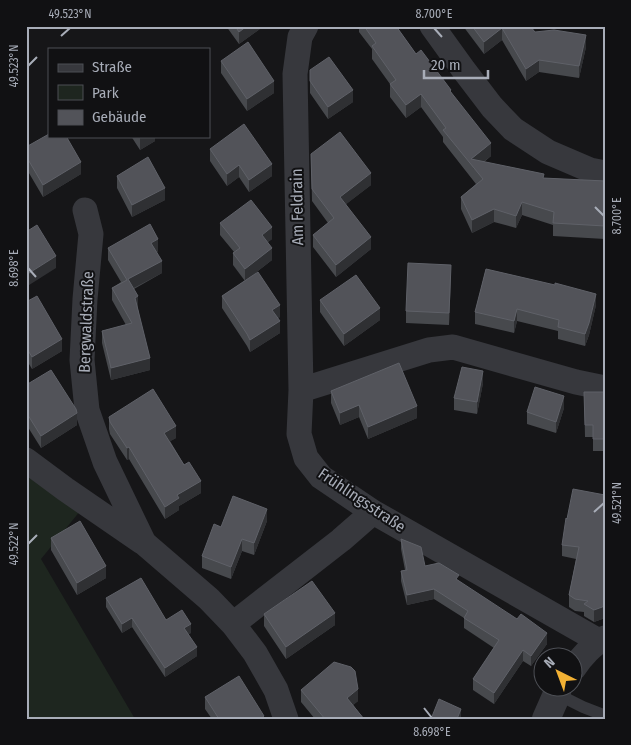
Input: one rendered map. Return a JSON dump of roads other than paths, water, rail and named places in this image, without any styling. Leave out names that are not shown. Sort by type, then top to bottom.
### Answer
[{"type":"street","name":"Am Feldrain","points":[[301,390],[295,74],[300,37],[306,26]]},
{"type":"street","points":[[432,26],[492,107],[514,129],[548,152],[590,170],[605,173]]},
{"type":"street","name":"Bergwaldstraße","points":[[85,210],[91,234],[82,360],[87,410],[105,462],[144,543]]},
{"type":"street","points":[[301,390],[429,350],[453,347],[576,382],[605,388]]},
{"type":"street","name":"Frühlingsstraße","points":[[301,390],[299,434],[306,458],[321,477],[374,512],[602,639]]},
{"type":"street","name":"Bergwaldstraße","points":[[26,460],[144,543],[209,600],[233,624],[254,654],[276,690],[286,719]]},
{"type":"street","points":[[233,624],[374,512]]},
{"type":"street","points":[[584,656],[602,639]]},
{"type":"street","points":[[546,719],[558,698]]},
{"type":"lane","points":[[569,698],[583,707],[605,716]]}]
